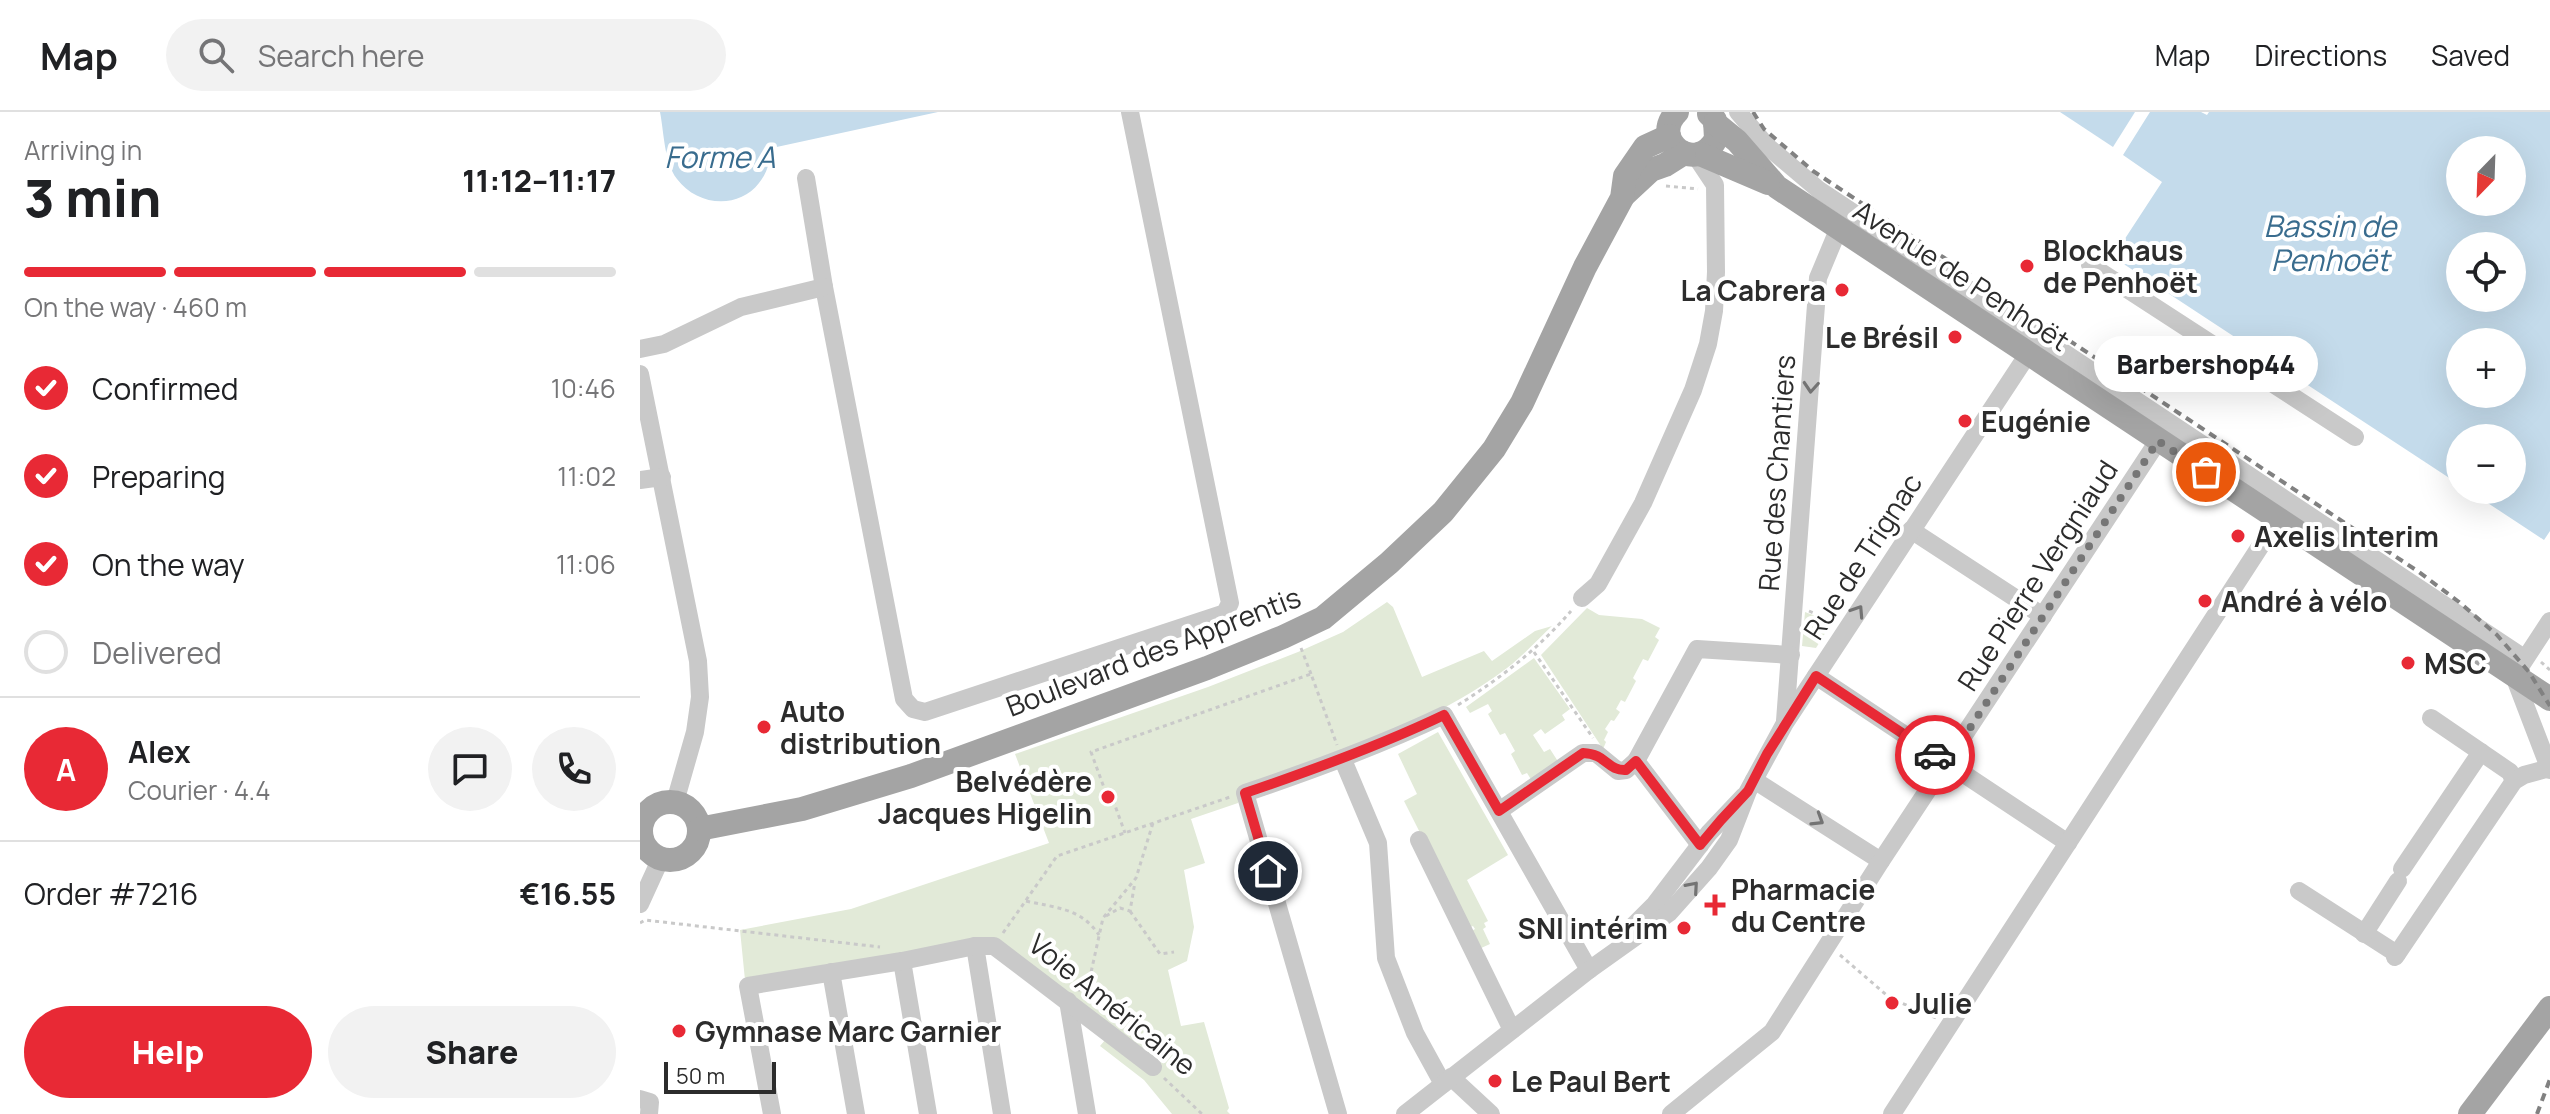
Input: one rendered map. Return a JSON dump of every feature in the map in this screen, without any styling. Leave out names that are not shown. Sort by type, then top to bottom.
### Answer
[{"type":"main road","name":"Avenue de Penhoët","points":[[1714,116],[1777,187],[1838,230],[2278,519],[2519,667],[2550,699]]},
{"type":"main road","points":[[1681,134],[1712,145],[1716,139],[1714,116]]},
{"type":"main road","points":[[1681,134],[1777,187]]},
{"type":"main road","name":"Boulevard des Apprentis","points":[[699,829],[802,809],[911,776],[1207,668],[1323,618],[1389,563],[1443,512],[1494,449],[1522,403],[1585,267],[1622,198],[1651,170],[1665,165],[1681,134]]},
{"type":"main road","points":[[675,802],[692,811],[699,829],[699,838],[688,854],[679,858],[661,858],[648,848],[641,834],[650,810],[657,805],[675,802]]},
{"type":"main road","points":[[2470,1114],[2550,1008]]},
{"type":"street","points":[[806,178],[824,287],[904,699],[913,709],[925,712],[1225,613],[1230,603],[1130,112]]},
{"type":"street","points":[[1738,112],[1767,146],[1819,190],[2519,667],[2550,769],[2524,775],[2514,781],[2396,956],[2299,891]]},
{"type":"street","points":[[1582,598],[1598,584],[1662,465],[1708,344],[1716,272],[1715,185],[1681,134]]},
{"type":"street","name":"Rue des Chantiers","points":[[1785,723],[1818,278],[1838,230]]},
{"type":"street","points":[[2090,265],[2355,437]]},
{"type":"street","points":[[640,349],[664,344],[741,307],[824,287]]},
{"type":"street","name":"Rue de Trignac","points":[[1405,1114],[1589,970],[1658,921],[1690,891],[1719,856],[1729,840],[1751,786],[1785,723],[2028,354]]},
{"type":"street","points":[[640,374],[698,661],[700,697],[695,732],[675,802]]},
{"type":"street","name":"Rue Pierre Vergniaud","points":[[1671,1114],[1772,1032],[2158,441]]},
{"type":"street","points":[[640,480],[662,477]]},
{"type":"street","points":[[1892,1114],[2278,519]]},
{"type":"street","points":[[1911,530],[2043,616]]},
{"type":"street","points":[[2519,667],[2550,621]]},
{"type":"street","points":[[1499,811],[1583,753],[1596,753],[1618,771],[1626,770],[1636,761],[1697,649],[1791,655]]},
{"type":"street","points":[[1816,676],[2068,843]]},
{"type":"street","points":[[1338,1114],[1245,793],[1343,760],[1444,715],[1589,970]]},
{"type":"street","points":[[2431,718],[2510,772],[2514,781]]},
{"type":"street","points":[[2364,934],[2481,752]]},
{"type":"street","points":[[1343,760],[1378,843],[1386,958],[1415,1033],[1447,1080],[1491,1114]]},
{"type":"street","points":[[1636,761],[1700,845]]},
{"type":"street","points":[[1751,786],[1881,861]]},
{"type":"street","name":"Rue de Trignac","points":[[1589,970],[1655,904],[1751,786]]},
{"type":"street","points":[[1419,840],[1512,1030]]},
{"type":"street","points":[[643,912],[661,858]]},
{"type":"street","points":[[975,946],[1002,1114]]},
{"type":"street","name":"Voie Américaine","points":[[772,1114],[748,986],[831,972],[897,954],[994,946],[1153,1067]]},
{"type":"street","points":[[897,954],[928,1114]]},
{"type":"street","points":[[831,972],[856,1114]]},
{"type":"street","points":[[1068,1001],[1087,1114]]},
{"type":"street","points":[[640,1099],[650,1102],[649,1114]]},
{"type":"path","points":[[1444,715],[1534,651],[1582,598]]},
{"type":"path","points":[[1802,607],[1834,622]]},
{"type":"path","points":[[1299,643],[1332,728]]},
{"type":"path","points":[[1534,651],[1596,742],[1596,753]]},
{"type":"path","points":[[1106,793],[1091,752],[1311,674]]},
{"type":"path","points":[[994,946],[1057,856],[1245,793]]},
{"type":"path","points":[[1113,800],[1125,833]]},
{"type":"path","points":[[1130,911],[1136,878],[1153,823]]},
{"type":"path","points":[[1068,1001],[1090,977],[1103,918],[1136,878]]},
{"type":"path","points":[[1025,901],[1071,910],[1093,926],[1099,935]]},
{"type":"path","points":[[1103,918],[1120,908],[1130,911],[1160,954],[1174,952]]},
{"type":"path","points":[[643,912],[897,954]]},
{"type":"path","points":[[1828,944],[1890,998],[1950,1023]]},
{"type":"path","name":"Voie Américaine","points":[[1153,1067],[1202,1114]]},
{"type":"green space","points":[[1387,602],[1393,607],[1422,677],[1484,651],[1492,661],[1535,631],[1552,626],[1507,668],[1446,707],[1380,737],[1244,787],[1238,803],[1191,819],[1205,863],[1184,870],[1194,927],[1187,961],[1168,970],[1181,1026],[1204,1022],[1230,1114],[1172,1114],[1144,1080],[1100,1046],[1106,1039],[997,942],[745,980],[740,930],[851,909],[1049,843],[1015,754],[1208,687],[1298,652],[1343,632]]},
{"type":"green space","points":[[1587,608],[1599,615],[1642,619],[1660,628],[1655,637],[1659,640],[1648,661],[1643,659],[1625,702],[1621,700],[1616,709],[1620,712],[1605,729],[1608,732],[1603,749],[1541,655]]},
{"type":"green space","points":[[1805,612],[1832,622],[1816,648],[1802,646]]},
{"type":"green space","points":[[1534,658],[1570,709],[1562,715],[1565,720],[1545,734],[1541,729],[1533,735],[1544,752],[1550,749],[1559,763],[1532,781],[1527,773],[1522,775],[1511,754],[1515,751],[1505,733],[1500,735],[1488,714],[1492,711],[1488,704],[1470,713],[1466,707]]},
{"type":"green space","points":[[1438,732],[1508,855],[1467,880],[1488,921],[1483,929],[1490,944],[1479,949],[1470,932],[1475,929],[1473,926],[1468,928],[1404,801],[1417,794],[1398,754]]},
{"type":"water","name":"Forme A","points":[[660,112],[938,112],[772,148],[765,175],[750,192],[740,198],[718,201],[695,195],[677,179],[667,156]]},
{"type":"water","points":[[2060,112],[2135,112],[2113,147]]},
{"type":"water","name":"Bassin de Penhoët","points":[[2150,112],[2201,112],[2207,115],[2209,112],[2550,112],[2550,531],[2544,540],[2489,504],[2526,504],[2526,424],[2446,424],[2446,476],[2113,257],[2162,182],[2123,155]]},
{"type":"railway","points":[[1753,112],[1764,129],[1813,171],[2419,572],[2497,635],[2529,672],[2550,706]]},
{"type":"railway","points":[[2537,1114],[2550,1079]]},
{"type":"way so far","points":[[1935,755],[1947,763],[2158,441],[2206,472]]},
{"type":"place","name":"Blockhaus de Penhoët","points":[[2027,266]]},
{"type":"place","name":"La Cabrera","points":[[1842,290]]},
{"type":"place","name":"Le Brésil","points":[[1955,337]]},
{"type":"place","name":"Eugénie","points":[[1965,421]]},
{"type":"place","name":"Barbershop44","points":[[2206,472]]},
{"type":"place","name":"Axelis Interim","points":[[2238,536]]},
{"type":"place","name":"André à vélo","points":[[2205,601]]},
{"type":"place","name":"MSC","points":[[2408,663]]},
{"type":"place","name":"Auto distribution","points":[[764,727]]},
{"type":"place","name":"Belvédère Jacques Higelin","points":[[1108,797]]},
{"type":"place","name":"Pharmacie du Centre","points":[[1715,905]]},
{"type":"place","name":"SNI intérim","points":[[1684,928]]},
{"type":"place","name":"Julie","points":[[1892,1003]]},
{"type":"place","name":"Gymnase Marc Garnier","points":[[679,1031]]},
{"type":"place","name":"Le Paul Bert","points":[[1495,1081]]},
{"type":"route","points":[[1268,871],[1245,793],[1343,760],[1444,715],[1499,811],[1583,753],[1596,753],[1618,771],[1626,770],[1636,761],[1700,845],[1748,791],[1785,723],[1816,676],[1935,755]]}]
